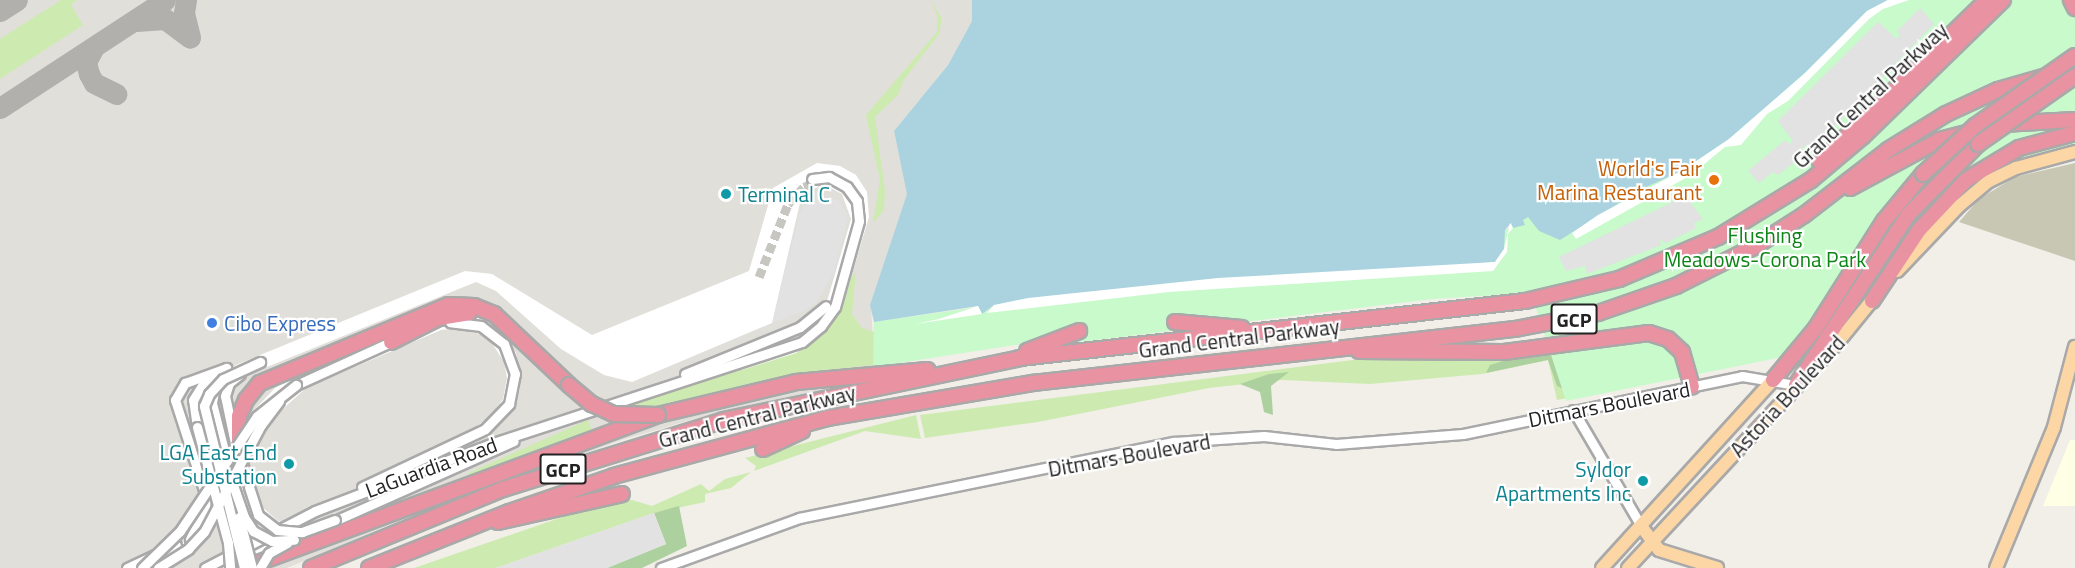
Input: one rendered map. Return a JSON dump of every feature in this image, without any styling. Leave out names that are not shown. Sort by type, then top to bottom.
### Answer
[{"type":"highway","points":[[1914,69],[1976,0]]},
{"type":"highway","name":"Grand Central Parkway","points":[[1696,248],[1763,208],[1807,174],[1987,0]]},
{"type":"highway","name":"Grand Central Parkway","points":[[311,568],[472,501],[669,435],[968,368],[997,362],[1539,299],[1619,279],[1696,248],[1771,207],[1827,168],[2004,0]]},
{"type":"highway","points":[[2071,0],[2075,8]]},
{"type":"highway","points":[[1773,380],[1816,328],[1884,221],[1923,174],[1970,130],[2075,57]]},
{"type":"highway","name":"Grand Central Parkway","points":[[369,568],[472,526],[658,462],[828,418],[1033,382],[1515,329],[1598,313],[1696,277],[1804,215],[1888,150],[1946,114],[1998,90],[2075,68]]},
{"type":"highway","points":[[1796,385],[1908,215],[1978,144],[2075,76]]},
{"type":"highway","points":[[1804,215],[1939,140],[2002,124],[2075,120]]},
{"type":"highway","points":[[1872,300],[1919,230],[1966,180],[2019,148],[2075,133]]},
{"type":"highway","points":[[239,454],[239,416],[246,400],[260,383],[436,308],[460,304],[484,309],[498,317],[584,399],[601,409],[628,417],[658,415]]},
{"type":"highway","points":[[391,342],[439,318],[465,313],[491,319],[534,352]]},
{"type":"highway","points":[[1174,322],[1215,323],[1256,331]]},
{"type":"highway","points":[[997,362],[1079,331]]},
{"type":"highway","points":[[1321,350],[1504,352],[1559,348],[1649,333],[1668,339],[1682,352],[1692,387]]},
{"type":"highway","points":[[242,565],[658,415],[820,379],[968,368]]},
{"type":"highway","points":[[763,449],[828,418]]},
{"type":"highway","points":[[472,526],[529,518],[622,494]]},
{"type":"main road","name":"Astoria Boulevard","points":[[1628,568],[1943,223],[1973,194],[2002,174],[2075,152]]},
{"type":"main road","points":[[1996,568],[2054,426],[2075,347]]},
{"type":"main road","name":"Astoria Boulevard","points":[[1602,568],[1773,380]]},
{"type":"main road","points":[[1641,526],[1659,550],[1717,568]]},
{"type":"street","points":[[664,384],[778,353],[809,338],[827,320],[839,300],[860,221],[858,206],[851,191],[839,181],[824,177],[812,179]]},
{"type":"street","points":[[664,384],[800,327],[826,306]]},
{"type":"street","points":[[142,568],[180,531],[257,416],[296,385],[391,342],[457,321],[476,324],[496,335],[510,354],[515,381],[506,409],[485,429],[315,511]]},
{"type":"street","points":[[242,565],[204,406],[209,394],[223,379],[260,362],[232,380],[225,391],[226,411],[255,510],[268,525],[298,533],[403,492],[535,430]]},
{"type":"street","points":[[226,368],[216,380],[212,403],[252,568]]},
{"type":"street","points":[[226,368],[200,388],[193,411],[228,543],[230,568]]},
{"type":"street","points":[[190,539],[203,517],[206,496],[175,400],[184,383],[226,368]]},
{"type":"street","name":"Ditmars Boulevard","points":[[662,568],[799,518],[1174,442],[1264,436],[1335,444],[1463,434],[1746,375],[1796,385]]},
{"type":"street","name":"LaGuardia Road","points":[[205,568],[315,511],[493,443],[664,384]]},
{"type":"street","points":[[158,568],[188,549],[204,532],[261,425],[296,385]]},
{"type":"street","points":[[193,411],[212,403]]},
{"type":"street","points":[[1573,410],[1641,526]]},
{"type":"street","points":[[232,482],[244,517],[253,531],[275,542],[294,540]]},
{"type":"street","points":[[260,568],[269,553],[335,520]]},
{"type":"street","points":[[127,568],[176,545]]},
{"type":"street","name":"Ditmars Boulevard","points":[[683,568],[716,549]]},
{"type":"shaded area","points":[[0,0],[972,0],[972,21],[948,65],[894,131],[908,194],[871,305],[875,381],[701,417],[622,440],[421,511],[287,568],[0,568]]},
{"type":"shaded area","points":[[1920,8],[1934,24],[1830,131],[1810,149],[1806,145],[1798,152],[1801,157],[1778,175],[1773,172],[1759,183],[1748,171],[1785,140],[1789,144],[1793,141],[1778,121],[1878,22],[1897,39],[1900,35],[1897,31]]},
{"type":"shaded area","points":[[2075,163],[2075,261],[1959,222],[1979,199],[2015,177]]},
{"type":"shaded area","points":[[1685,196],[1703,219],[1694,223],[1696,228],[1666,243],[1660,239],[1661,245],[1587,274],[1585,266],[1566,271],[1559,257]]},
{"type":"shaded area","points":[[817,197],[838,200],[848,217],[834,273],[817,301],[806,310],[772,323],[800,213],[806,203]]},
{"type":"shaded area","points":[[2070,440],[2075,440],[2075,506],[2043,506]]},
{"type":"shaded area","points":[[654,513],[666,544],[607,568],[496,568]]},
{"type":"green space","points":[[61,0],[77,0],[71,5],[83,25],[0,79],[0,39]]},
{"type":"green space","points":[[931,0],[942,19],[939,34],[903,81],[898,95],[875,117],[885,191],[884,210],[873,223],[880,180],[866,115],[937,32],[937,15]]},
{"type":"green space","name":"Flushing Meadows-Corona Park","points":[[1888,0],[2075,0],[2075,146],[2018,161],[1979,181],[1891,265],[1827,348],[1566,401],[1531,293],[1432,299],[1089,341],[1015,345],[873,367],[874,322],[1505,230]]},
{"type":"green space","points":[[856,272],[852,314],[862,328],[878,333],[883,364],[816,371],[651,410],[603,415],[669,386],[742,370],[738,356],[808,330]]},
{"type":"green space","points":[[1557,351],[1577,396],[1557,400],[1548,360],[1482,374],[1370,384],[1282,380],[1209,388],[1038,422],[925,438],[920,415],[1360,359]]},
{"type":"green space","points":[[1561,354],[1568,391],[1557,386],[1548,360],[1486,373],[1490,365],[1503,361]]},
{"type":"green space","points":[[1289,372],[1271,386],[1273,415],[1264,412],[1260,392],[1240,384],[1269,374]]},
{"type":"green space","points":[[916,415],[921,439],[865,431],[754,471],[756,466],[745,458]]},
{"type":"green space","points":[[588,420],[592,431],[470,477],[468,473]]},
{"type":"green space","points":[[751,472],[731,488],[705,494],[705,502],[654,513],[496,568],[414,568],[609,501],[632,500],[652,506],[701,484],[709,491],[725,479]]},
{"type":"green space","points":[[679,506],[687,546],[642,568],[607,568],[666,544],[654,513]]},
{"type":"water","points":[[972,0],[1888,0],[1867,11],[1805,73],[1729,139],[1683,170],[1640,190],[1560,240],[1539,231],[1528,217],[1523,220],[1525,225],[1513,228],[1511,223],[1505,230],[1504,249],[1495,262],[994,305],[982,314],[978,306],[874,322],[870,305],[907,194],[894,131],[948,65],[972,21]]},
{"type":"pier","points":[[1888,0],[1909,0],[1883,9],[1869,19],[1788,101],[1767,114],[1741,145],[1725,147],[1691,175],[1576,239],[1572,233],[1598,215],[1683,170],[1729,139],[1805,73],[1867,11]]},
{"type":"pier","points":[[817,163],[840,166],[856,175],[867,192],[869,217],[841,311],[822,336],[796,353],[742,370],[738,356],[794,336],[814,321],[826,305],[851,219],[842,194],[827,186],[814,188],[800,203],[772,323],[632,382],[604,375],[561,349],[496,291],[476,282],[240,378],[233,387],[231,414],[235,415],[265,375],[424,307],[468,300],[600,401],[645,409],[696,398],[700,412],[541,461],[538,451],[621,422],[582,406],[500,329],[490,323],[516,353],[520,388],[514,407],[501,424],[492,431],[477,426],[492,415],[503,399],[507,378],[504,362],[492,343],[479,334],[458,328],[441,330],[306,388],[275,416],[249,461],[262,507],[278,521],[292,526],[313,524],[401,487],[405,497],[295,544],[266,568],[223,568],[224,549],[218,520],[203,541],[176,563],[166,568],[132,568],[179,523],[213,469],[199,415],[200,402],[209,385],[236,365],[465,271],[492,274],[592,335],[749,271],[773,188]],"holes":[[[313,363],[275,388],[243,422],[258,391]],[[218,393],[231,441],[220,457],[213,397]],[[211,495],[213,504],[206,517],[187,540],[166,554]]]},
{"type":"pier","points":[[1510,223],[1513,228],[1508,234],[1507,252],[1493,271],[1169,292],[987,313],[994,305],[1028,298],[1218,278],[1495,262],[1504,249]]},
{"type":"pier","points":[[978,306],[982,314],[915,324],[939,319]]},
{"type":"taxiway","points":[[0,11],[17,0]]},
{"type":"taxiway","points":[[0,108],[165,0]]},
{"type":"taxiway","points":[[186,0],[184,13],[190,37]]},
{"type":"taxiway","points":[[136,21],[165,19],[190,38]]},
{"type":"taxiway","points":[[94,47],[86,62],[89,74],[94,83],[117,94]]},
{"type":"tunnel","points":[[759,277],[788,204],[804,187],[821,180]]},
{"type":"place","name":"World's Fair Marina Restaurant","points":[[1714,180]]},
{"type":"place","name":"Terminal C","points":[[726,194]]},
{"type":"place","name":"Cibo Express","points":[[212,323]]},
{"type":"place","name":"LGA East End Substation","points":[[289,464]]},
{"type":"place","name":"Syldor Apartments Inc","points":[[1643,481]]}]
